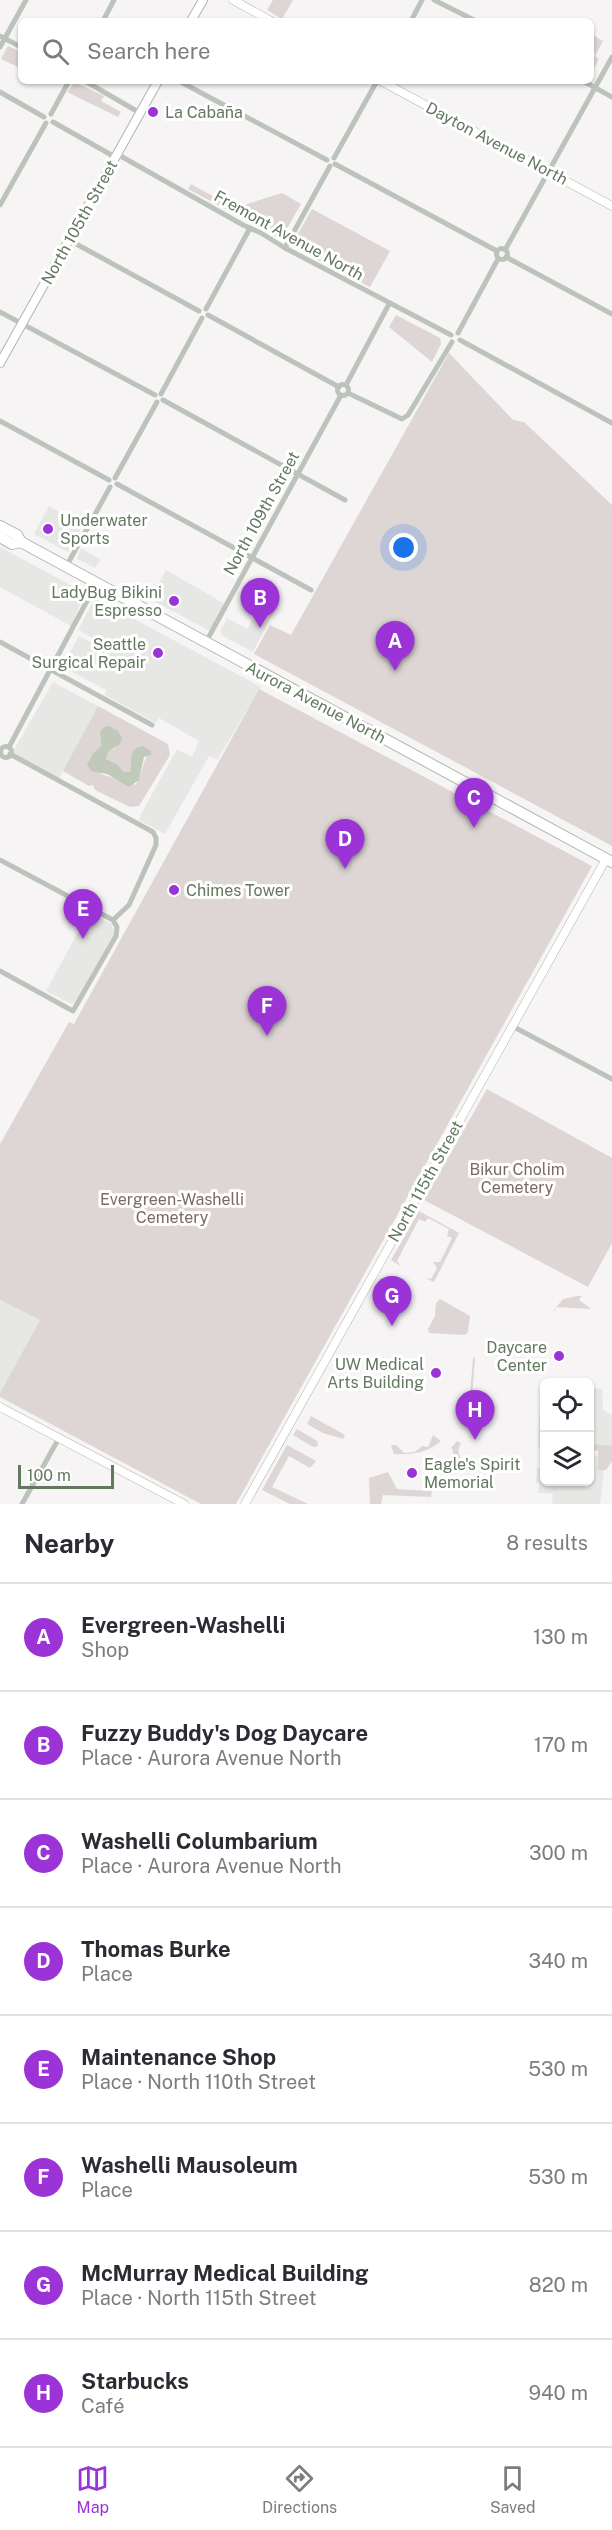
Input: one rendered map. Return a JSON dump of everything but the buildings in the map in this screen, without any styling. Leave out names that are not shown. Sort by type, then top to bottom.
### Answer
[{"type":"highway","name":"Aurora Avenue North","points":[[0,526],[16,535],[21,542],[205,644],[310,698],[609,860]]},
{"type":"highway","name":"Aurora Avenue North","points":[[0,537],[12,544],[21,542]]},
{"type":"main road","points":[[193,18],[203,0]]},
{"type":"main road","name":"North 105th Street","points":[[0,363],[156,84]]},
{"type":"street","points":[[0,47],[2,37],[26,0]]},
{"type":"street","points":[[105,18],[114,0]]},
{"type":"street","points":[[233,0],[266,18]]},
{"type":"street","points":[[413,18],[422,0]]},
{"type":"street","points":[[434,0],[470,18]]},
{"type":"street","points":[[2,37],[18,46]]},
{"type":"street","points":[[612,57],[504,250],[506,257],[612,314]]},
{"type":"street","points":[[0,205],[45,120],[51,114],[67,84]]},
{"type":"street","points":[[90,84],[140,113]]},
{"type":"street","points":[[185,84],[497,251],[504,250]]},
{"type":"street","points":[[285,248],[377,84]]},
{"type":"street","name":"Dayton Avenue North","points":[[385,84],[612,206]]},
{"type":"street","points":[[589,84],[612,96]]},
{"type":"street","points":[[0,93],[45,120],[53,122],[51,114]]},
{"type":"street","name":"Fremont Avenue North","points":[[53,122],[452,339]]},
{"type":"street","points":[[66,567],[201,318],[207,312],[250,228]]},
{"type":"street","points":[[69,240],[199,311],[201,318]]},
{"type":"street","points":[[339,387],[341,395],[348,393],[402,420],[408,415],[452,339],[456,342],[459,337],[498,259],[497,251]]},
{"type":"street","points":[[498,259],[502,260],[506,257]]},
{"type":"street","points":[[199,311],[201,308],[339,387],[346,385],[389,304]]},
{"type":"street","points":[[0,312],[345,500]]},
{"type":"street","points":[[459,337],[612,423]]},
{"type":"street","points":[[346,385],[349,389],[348,393]]},
{"type":"street","name":"North 109th Street","points":[[205,644],[341,395]]},
{"type":"street","points":[[0,421],[311,590]]},
{"type":"street","points":[[10,754],[9,747],[96,584]]},
{"type":"street","points":[[0,642],[152,724]]},
{"type":"street","points":[[9,747],[1,749],[2,759],[10,754]]},
{"type":"street","points":[[10,754],[153,832],[156,838],[151,857],[129,905],[113,920]]},
{"type":"street","points":[[0,860],[113,920],[117,927],[116,936],[73,1011],[0,971]]},
{"type":"street","name":"North 115th Street","points":[[245,1504],[512,1026],[609,860]]},
{"type":"street","points":[[512,1026],[612,1079]]},
{"type":"street","points":[[0,1407],[184,1504]]},
{"type":"street","points":[[22,1504],[59,1438]]},
{"type":"shaded area","points":[[49,506],[83,525],[68,552],[34,534]]},
{"type":"shaded area","points":[[0,547],[85,593],[71,626],[0,587]]},
{"type":"shaded area","points":[[81,548],[101,560],[95,568],[77,559]]},
{"type":"shaded area","points":[[166,570],[225,604],[210,631],[150,599]]},
{"type":"shaded area","points":[[95,598],[261,687],[217,760],[209,756],[165,834],[139,820],[140,816],[177,749],[192,757],[199,741],[159,718],[156,723],[105,695],[106,690],[66,669],[64,663],[79,636],[110,652],[112,649],[78,630]]},
{"type":"shaded area","points":[[262,603],[275,610],[253,652],[223,636],[220,632],[227,618],[247,629]]},
{"type":"shaded area","points":[[53,682],[98,706],[59,779],[12,753]]},
{"type":"shaded area","points":[[109,726],[118,731],[122,738],[120,744],[109,751],[106,759],[117,764],[124,772],[130,772],[134,750],[143,746],[151,751],[151,755],[144,757],[139,780],[129,787],[107,774],[91,771],[87,765],[93,753],[101,746],[100,732],[104,727]]},
{"type":"shaded area","points":[[89,912],[112,924],[114,934],[76,1002],[71,1004],[46,991]]},
{"type":"shaded area","points":[[0,1300],[40,1320],[0,1393]]},
{"type":"shaded area","points":[[594,1388],[602,1389],[603,1410],[612,1415],[612,1447],[594,1445]]},
{"type":"shaded area","points":[[539,1414],[540,1414],[540,1448],[538,1448]]},
{"type":"shaded area","points":[[594,1455],[599,1456],[598,1469],[604,1470],[600,1504],[552,1504],[553,1494],[538,1493],[537,1468],[540,1468],[540,1486],[594,1486]]},
{"type":"green space","points":[[273,0],[293,0],[283,18],[267,10]]},
{"type":"green space","points":[[594,36],[603,41],[595,56],[599,59],[594,68]]},
{"type":"green space","points":[[8,46],[18,51],[18,67],[1,59]]},
{"type":"green space","points":[[73,84],[79,84],[104,96],[101,101],[121,112],[118,117],[67,92]]},
{"type":"green space","points":[[191,184],[234,208],[282,193],[301,204],[281,239],[188,189]]},
{"type":"green space","points":[[312,209],[390,251],[370,287],[291,246]]},
{"type":"green space","points":[[396,315],[440,338],[441,344],[432,362],[389,327]]},
{"type":"green space","points":[[449,353],[513,420],[524,422],[612,505],[612,846],[254,654],[270,625],[291,635]]},
{"type":"green space","name":"Evergreen-Washelli Cemetery","points":[[259,689],[592,866],[236,1504],[201,1504],[0,1397],[0,1393],[40,1320],[0,1300],[0,1144],[69,1022],[74,1024]]},
{"type":"green space","points":[[98,706],[168,744],[170,755],[139,806],[130,807],[95,790],[93,785],[89,786],[63,771]],"holes":[[[100,732],[116,748],[109,751],[106,759],[117,764],[124,772],[130,772],[132,766],[151,751],[135,785],[101,774],[93,753],[101,746]]]},
{"type":"green space","name":"Bikur Cholim Cemetery","points":[[487,1089],[612,1158],[612,1243],[588,1287],[424,1200]]},
{"type":"green space","points":[[419,1211],[459,1233],[434,1282],[425,1278],[431,1279],[437,1268],[433,1262],[440,1262],[452,1238],[447,1236],[449,1229],[428,1218],[425,1222],[419,1219],[397,1261],[401,1266],[391,1260]]},
{"type":"green space","points":[[582,1296],[579,1300],[591,1309],[556,1307],[563,1299]]},
{"type":"green space","points":[[440,1299],[470,1316],[468,1332],[465,1335],[429,1333],[428,1329],[435,1316],[436,1303]]},
{"type":"green space","points":[[473,1357],[475,1359],[471,1410],[469,1409]]},
{"type":"green space","points":[[311,1416],[345,1435],[343,1439],[323,1433],[307,1424]]},
{"type":"green space","points":[[297,1429],[317,1441],[318,1446],[313,1447],[293,1435]]},
{"type":"green space","points":[[433,1435],[441,1441],[425,1451],[413,1453],[394,1454],[391,1445],[396,1445],[404,1453],[415,1452],[422,1446],[428,1447]]},
{"type":"green space","points":[[457,1441],[461,1443],[458,1450],[460,1457],[465,1460],[465,1465],[458,1471],[452,1460],[453,1450],[451,1448]]},
{"type":"green space","points":[[594,1444],[612,1446],[612,1461],[606,1470],[598,1470],[598,1451],[594,1450]]},
{"type":"green space","points":[[287,1445],[316,1461],[310,1468],[289,1456],[272,1487],[308,1504],[290,1504],[262,1490]]},
{"type":"green space","points":[[388,1472],[397,1489],[432,1491],[431,1497],[383,1495],[381,1504],[370,1504],[369,1478]]},
{"type":"place","name":"La Cabaña","points":[[153,112]]},
{"type":"place","name":"Underwater Sports","points":[[48,529]]},
{"type":"place","name":"LadyBug Bikini Espresso","points":[[174,601]]},
{"type":"place","name":"Fuzzy Buddy's Dog Daycare","points":[[260,628]]},
{"type":"place","name":"Seattle Surgical Repair","points":[[158,653]]},
{"type":"place","name":"Evergreen-Washelli","points":[[395,671]]},
{"type":"place","name":"Washelli Columbarium","points":[[474,828]]},
{"type":"place","name":"Thomas Burke","points":[[345,869]]},
{"type":"place","name":"Chimes Tower","points":[[174,890]]},
{"type":"place","name":"Maintenance Shop","points":[[83,939]]},
{"type":"place","name":"Washelli Mausoleum","points":[[267,1036]]},
{"type":"place","name":"McMurray Medical Building","points":[[392,1326]]},
{"type":"place","name":"Daycare Center","points":[[559,1356]]},
{"type":"place","name":"UW Medical Arts Building","points":[[436,1373]]},
{"type":"place","name":"Starbucks","points":[[475,1440]]},
{"type":"place","name":"Eagle's Spirit Memorial","points":[[412,1473]]}]
